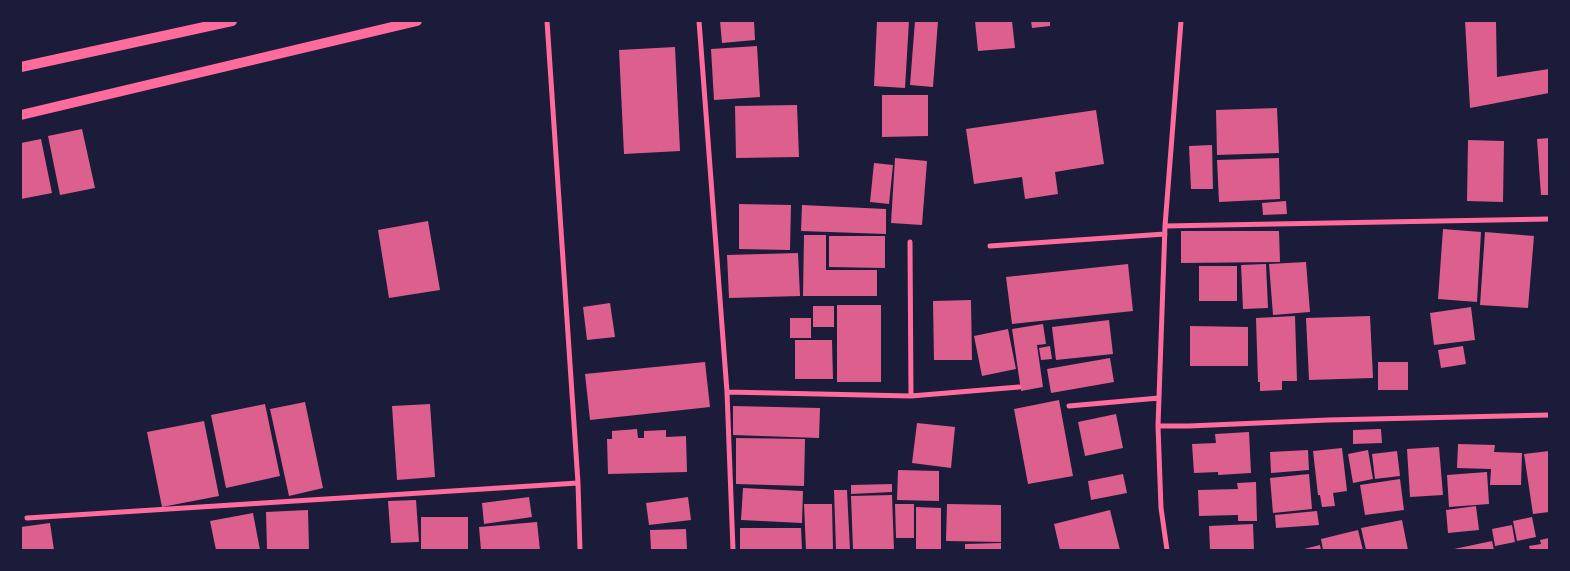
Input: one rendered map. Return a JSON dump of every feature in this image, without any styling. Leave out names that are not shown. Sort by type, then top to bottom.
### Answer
[{"type":"main road","points":[[21,67],[232,21]]},
{"type":"main road","points":[[21,115],[414,22]]},
{"type":"street","points":[[547,21],[578,484],[580,550]]},
{"type":"street","points":[[699,21],[728,392],[733,550]]},
{"type":"street","points":[[1167,550],[1161,508],[1158,426],[1165,226],[1181,21]]},
{"type":"street","points":[[1165,226],[1549,219]]},
{"type":"street","points":[[990,246],[1165,234]]},
{"type":"street","points":[[910,242],[911,396]]},
{"type":"street","points":[[728,392],[911,396],[1019,387]]},
{"type":"street","points":[[1069,406],[1159,398]]},
{"type":"street","points":[[1158,426],[1549,415]]},
{"type":"street","points":[[27,518],[578,484]]},
{"type":"building","points":[[720,21],[754,21],[755,40],[722,43]]},
{"type":"building","points":[[877,21],[909,21],[905,88],[874,86]]},
{"type":"building","points":[[915,21],[938,21],[933,87],[910,85]]},
{"type":"building","points":[[975,21],[1012,21],[1015,48],[978,51]]},
{"type":"building","points":[[1031,21],[1050,21],[1050,26],[1032,28]]},
{"type":"building","points":[[1465,21],[1496,21],[1497,77],[1549,69],[1549,93],[1470,108]]},
{"type":"building","points":[[757,46],[760,97],[714,100],[711,49]]},
{"type":"building","points":[[675,47],[680,151],[624,154],[619,50]]},
{"type":"building","points":[[882,95],[928,95],[928,136],[882,137]]},
{"type":"building","points":[[797,105],[799,157],[736,158],[735,106]]},
{"type":"building","points":[[1277,108],[1279,153],[1217,155],[1216,110]]},
{"type":"building","points":[[1096,110],[1104,164],[1055,172],[1058,194],[1025,199],[1022,177],[974,184],[966,129]]},
{"type":"building","points":[[82,129],[95,188],[60,195],[48,136]]},
{"type":"building","points":[[1549,138],[1549,195],[1541,195],[1537,139]]},
{"type":"building","points":[[41,139],[52,193],[21,199],[21,143]]},
{"type":"building","points":[[1468,140],[1504,141],[1503,202],[1467,201]]},
{"type":"building","points":[[1212,145],[1213,189],[1191,189],[1189,146]]},
{"type":"building","points":[[895,158],[927,161],[922,225],[891,223]]},
{"type":"building","points":[[1279,158],[1280,199],[1219,202],[1217,160]]},
{"type":"building","points":[[874,163],[893,165],[889,204],[870,202]]},
{"type":"building","points":[[1286,201],[1287,214],[1263,215],[1262,203]]},
{"type":"building","points":[[739,204],[791,205],[790,250],[739,249]]},
{"type":"building","points":[[802,205],[886,209],[886,234],[801,231]]},
{"type":"building","points":[[428,221],[440,290],[389,298],[378,230]]},
{"type":"building","points":[[1443,229],[1481,232],[1477,302],[1438,299]]},
{"type":"building","points":[[1181,231],[1279,231],[1280,262],[1181,263]]},
{"type":"building","points":[[1485,232],[1534,236],[1528,308],[1480,305]]},
{"type":"building","points":[[804,235],[826,235],[826,270],[877,270],[877,296],[803,296]]},
{"type":"building","points":[[829,236],[885,236],[885,268],[829,267]]},
{"type":"building","points":[[798,253],[800,296],[729,298],[727,255]]},
{"type":"building","points":[[1306,262],[1310,312],[1273,315],[1269,264]]},
{"type":"building","points":[[1128,264],[1133,311],[1012,324],[1006,277]]},
{"type":"building","points":[[1266,264],[1268,308],[1243,309],[1241,265]]},
{"type":"building","points":[[1199,266],[1237,266],[1237,301],[1199,301]]},
{"type":"building","points":[[971,300],[972,360],[934,360],[933,301]]},
{"type":"building","points":[[610,303],[615,337],[587,340],[583,307]]},
{"type":"building","points":[[837,305],[881,305],[881,382],[837,382]]},
{"type":"building","points":[[813,306],[834,306],[834,327],[813,327]]},
{"type":"building","points":[[1471,307],[1475,340],[1434,345],[1430,313]]},
{"type":"building","points":[[1295,316],[1297,381],[1282,381],[1282,390],[1260,391],[1260,382],[1258,382],[1256,318]]},
{"type":"building","points":[[1370,316],[1373,378],[1309,380],[1306,318]]},
{"type":"building","points":[[790,318],[811,318],[811,338],[790,338]]},
{"type":"building","points":[[1109,320],[1113,354],[1056,360],[1052,327]]},
{"type":"building","points":[[1043,324],[1046,344],[1037,345],[1043,387],[1021,391],[1012,329]]},
{"type":"building","points":[[1190,326],[1248,327],[1248,366],[1190,366]]},
{"type":"building","points":[[1008,329],[1016,369],[982,376],[974,336]]},
{"type":"building","points":[[795,340],[832,340],[833,379],[795,379]]},
{"type":"building","points":[[1050,346],[1052,359],[1041,360],[1039,348]]},
{"type":"building","points":[[1463,346],[1466,364],[1441,368],[1438,350]]},
{"type":"building","points":[[1110,358],[1114,382],[1051,393],[1047,369]]},
{"type":"building","points":[[705,362],[710,407],[590,420],[585,374]]},
{"type":"building","points":[[1378,362],[1408,362],[1408,390],[1378,390]]},
{"type":"building","points":[[1059,400],[1073,476],[1028,484],[1014,409]]},
{"type":"building","points":[[305,402],[323,488],[289,496],[270,409]]},
{"type":"building","points":[[265,404],[280,476],[226,488],[211,415]]},
{"type":"building","points":[[430,404],[435,477],[397,480],[392,406]]},
{"type":"building","points":[[733,406],[820,408],[819,438],[733,435]]},
{"type":"building","points":[[1116,414],[1123,448],[1085,456],[1078,422]]},
{"type":"building","points":[[204,421],[219,496],[162,507],[147,432]]},
{"type":"building","points":[[917,423],[955,427],[951,468],[912,463]]},
{"type":"building","points":[[637,429],[638,438],[644,438],[644,431],[666,430],[666,437],[686,436],[687,472],[608,474],[607,439],[612,439],[612,431]]},
{"type":"building","points":[[1381,429],[1382,443],[1353,444],[1353,430]]},
{"type":"building","points":[[1249,432],[1251,473],[1218,475],[1218,472],[1194,473],[1192,444],[1216,443],[1215,434]]},
{"type":"building","points":[[736,438],[805,439],[804,486],[736,484]]},
{"type":"building","points":[[1458,444],[1495,445],[1494,452],[1522,453],[1521,485],[1490,485],[1491,469],[1457,468]]},
{"type":"building","points":[[1439,447],[1443,495],[1410,497],[1407,449]]},
{"type":"building","points":[[1342,448],[1347,491],[1333,493],[1335,506],[1322,507],[1320,495],[1318,495],[1313,451]]},
{"type":"building","points":[[1308,450],[1309,470],[1271,473],[1270,452]]},
{"type":"building","points":[[1368,450],[1373,479],[1353,483],[1348,454]]},
{"type":"building","points":[[1397,451],[1400,476],[1375,479],[1372,454]]},
{"type":"building","points":[[1549,451],[1549,512],[1533,514],[1524,454]]},
{"type":"building","points":[[898,470],[939,471],[939,501],[897,500]]},
{"type":"building","points":[[1487,472],[1489,504],[1449,507],[1447,475]]},
{"type":"building","points":[[1123,474],[1127,493],[1091,500],[1088,481]]},
{"type":"building","points":[[1309,474],[1312,509],[1273,513],[1270,478]]},
{"type":"building","points":[[1400,479],[1404,510],[1365,515],[1360,485]]},
{"type":"building","points":[[1256,482],[1257,521],[1238,521],[1238,515],[1199,516],[1198,490],[1238,489],[1237,483]]},
{"type":"building","points":[[892,484],[892,492],[851,494],[851,485]]},
{"type":"building","points":[[743,488],[803,491],[802,523],[741,520]]},
{"type":"building","points":[[834,490],[847,490],[850,550],[836,550]]},
{"type":"building","points":[[892,495],[894,550],[853,550],[851,496]]},
{"type":"building","points":[[529,497],[532,517],[484,524],[482,503]]},
{"type":"building","points":[[688,497],[691,520],[649,525],[646,503]]},
{"type":"building","points":[[416,500],[419,542],[391,543],[388,501]]},
{"type":"building","points":[[804,504],[832,504],[833,550],[806,550]]},
{"type":"building","points":[[895,504],[914,504],[914,538],[896,538]]},
{"type":"building","points":[[947,504],[1001,505],[1001,542],[946,541]]},
{"type":"building","points":[[1476,506],[1479,530],[1448,533],[1446,510]]},
{"type":"building","points":[[916,507],[941,508],[941,550],[916,550]]},
{"type":"building","points":[[308,510],[309,550],[267,550],[266,512]]},
{"type":"building","points":[[1110,510],[1120,550],[1060,550],[1054,524]]},
{"type":"building","points":[[1317,511],[1319,525],[1276,528],[1275,515]]},
{"type":"building","points":[[253,513],[260,550],[216,550],[210,521]]},
{"type":"building","points":[[421,517],[468,517],[468,550],[421,550]]},
{"type":"building","points":[[1532,517],[1536,537],[1517,541],[1513,521]]},
{"type":"building","points":[[1402,520],[1408,550],[1366,550],[1361,528]]},
{"type":"building","points":[[537,522],[540,550],[481,550],[479,527]]},
{"type":"building","points":[[50,523],[54,550],[21,550],[21,527]]},
{"type":"building","points":[[1253,524],[1254,550],[1210,550],[1209,526]]},
{"type":"building","points":[[1512,525],[1515,542],[1495,546],[1492,529]]},
{"type":"building","points":[[740,528],[801,528],[802,550],[740,550]]},
{"type":"building","points":[[686,529],[687,550],[651,550],[650,530]]},
{"type":"building","points":[[1358,530],[1363,550],[1323,550],[1321,539]]},
{"type":"building","points":[[1549,538],[1549,550],[1530,550],[1529,546],[1541,544],[1540,540]]},
{"type":"building","points":[[1492,541],[1494,550],[1454,550],[1454,549]]},
{"type":"building","points":[[1001,543],[1001,550],[965,550],[965,544]]},
{"type":"building","points":[[1320,545],[1321,550],[1304,550],[1304,549]]}]
